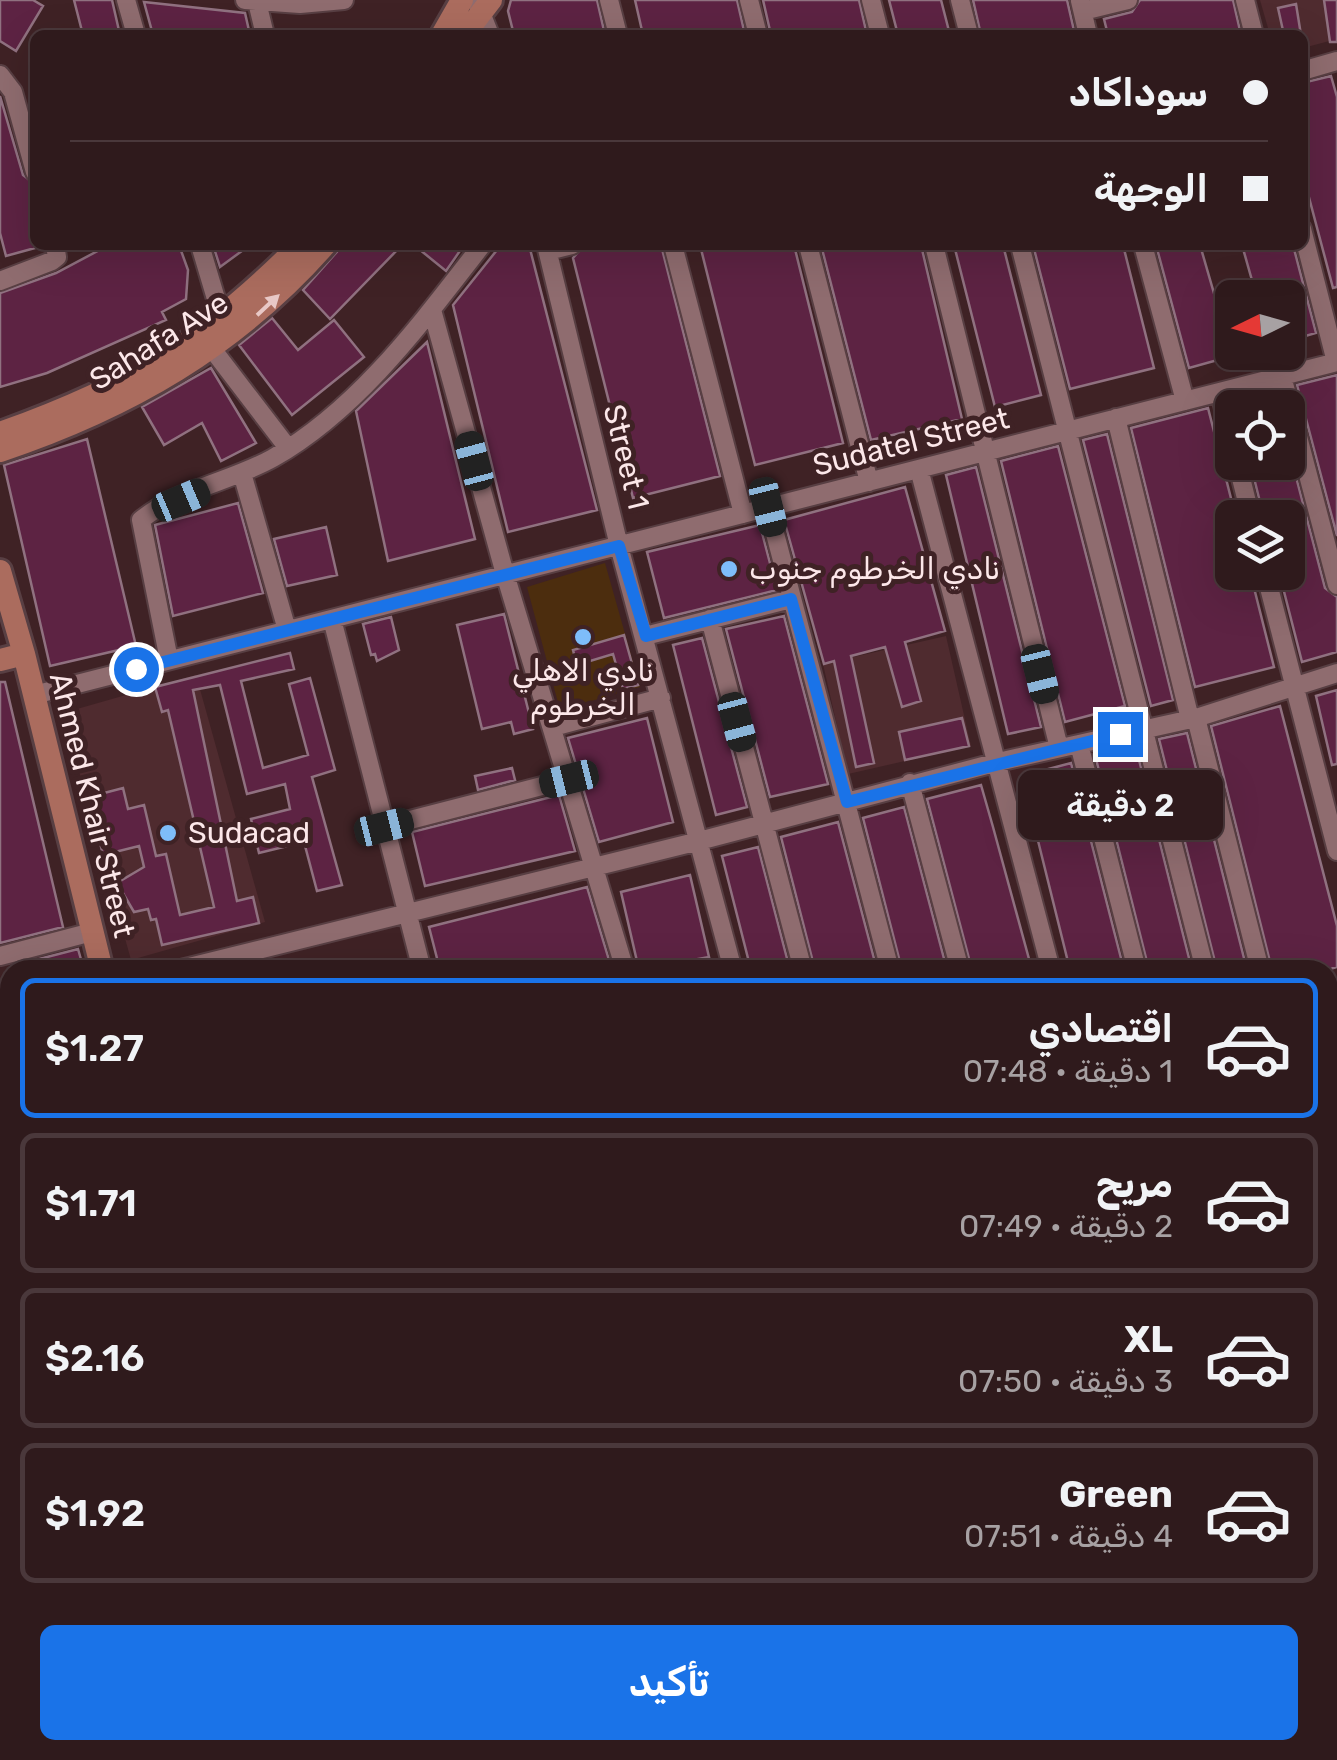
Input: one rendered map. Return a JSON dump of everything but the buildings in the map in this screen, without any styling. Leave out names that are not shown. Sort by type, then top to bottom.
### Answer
[{"type":"main road","points":[[447,30],[477,3]]},
{"type":"main road","points":[[466,30],[477,3]]},
{"type":"main road","points":[[0,433],[103,394],[159,364],[222,319],[295,250]]},
{"type":"main road","name":"Sahafa Ave","points":[[0,452],[110,409],[213,350],[279,295],[320,250]]},
{"type":"main road","name":"Ahmed Khair Street","points":[[0,571],[99,960]]},
{"type":"main road","points":[[0,660],[24,654]]},
{"type":"street","points":[[126,0],[135,30]]},
{"type":"street","points":[[263,30],[251,1],[344,0]]},
{"type":"street","points":[[609,0],[617,30]]},
{"type":"street","points":[[749,0],[757,30]]},
{"type":"street","points":[[871,0],[879,30]]},
{"type":"street","points":[[960,0],[967,30]]},
{"type":"street","points":[[1081,6],[1128,0]]},
{"type":"street","points":[[1245,0],[1253,30]]},
{"type":"street","points":[[477,3],[488,30]]},
{"type":"street","points":[[1308,69],[1337,61]]},
{"type":"street","points":[[0,75],[13,92],[30,154]]},
{"type":"street","points":[[0,281],[52,261],[57,258],[56,250]]},
{"type":"street","points":[[201,250],[222,319]]},
{"type":"street","points":[[170,660],[139,524],[151,512],[242,473],[288,448],[356,393],[432,310],[478,250]]},
{"type":"street","name":"Street 1","points":[[547,250],[619,546],[730,960]]},
{"type":"street","points":[[674,250],[743,514]]},
{"type":"street","points":[[809,250],[869,482]]},
{"type":"street","points":[[935,250],[1059,748]]},
{"type":"street","points":[[1021,250],[1202,960]]},
{"type":"street","points":[[1144,250],[1185,401]]},
{"type":"street","points":[[1307,250],[1336,362]]},
{"type":"street","points":[[432,310],[505,574],[622,960]]},
{"type":"street","points":[[213,350],[288,448]]},
{"type":"street","name":"Sudatel Street","points":[[1228,390],[1336,362]]},
{"type":"street","points":[[1282,376],[1337,586]]},
{"type":"street","name":"Sudatel Street","points":[[34,694],[1215,393]]},
{"type":"street","points":[[1116,418],[1257,960]]},
{"type":"street","points":[[919,469],[1048,960]]},
{"type":"street","points":[[242,473],[287,630]]},
{"type":"street","points":[[768,507],[887,960]]},
{"type":"street","points":[[1269,590],[1337,851]]},
{"type":"street","points":[[646,636],[791,599]]},
{"type":"street","points":[[332,618],[419,960]]},
{"type":"street","points":[[710,620],[800,960]]},
{"type":"street","points":[[218,960],[699,841],[998,762],[1193,718],[1337,673]]},
{"type":"street","points":[[553,728],[661,698]]},
{"type":"street","points":[[1079,744],[1133,960]]},
{"type":"street","points":[[384,827],[569,779]]},
{"type":"street","points":[[910,784],[957,960]]},
{"type":"street","points":[[0,956],[92,932]]},
{"type":"shaded area","points":[[1260,0],[1337,0],[1337,39],[1308,47],[1308,30],[1269,30]]},
{"type":"shaded area","name":"نادي الاهلي الخرطوم","points":[[605,563],[640,687],[560,710],[527,587]]},
{"type":"shaded area","points":[[946,636],[971,746],[848,774],[823,664]]},
{"type":"shaded area","name":"Sudacad","points":[[196,675],[265,922],[131,960],[63,713]]},
{"type":"place","name":"نادي الخرطوم جنوب","points":[[729,569]]},
{"type":"place","name":"نادي الاهلي الخرطوم","points":[[583,637]]},
{"type":"place","name":"Sudacad","points":[[168,833]]},
{"type":"route","points":[[136,669],[619,546],[646,636],[791,599],[847,802],[1120,734]]}]
